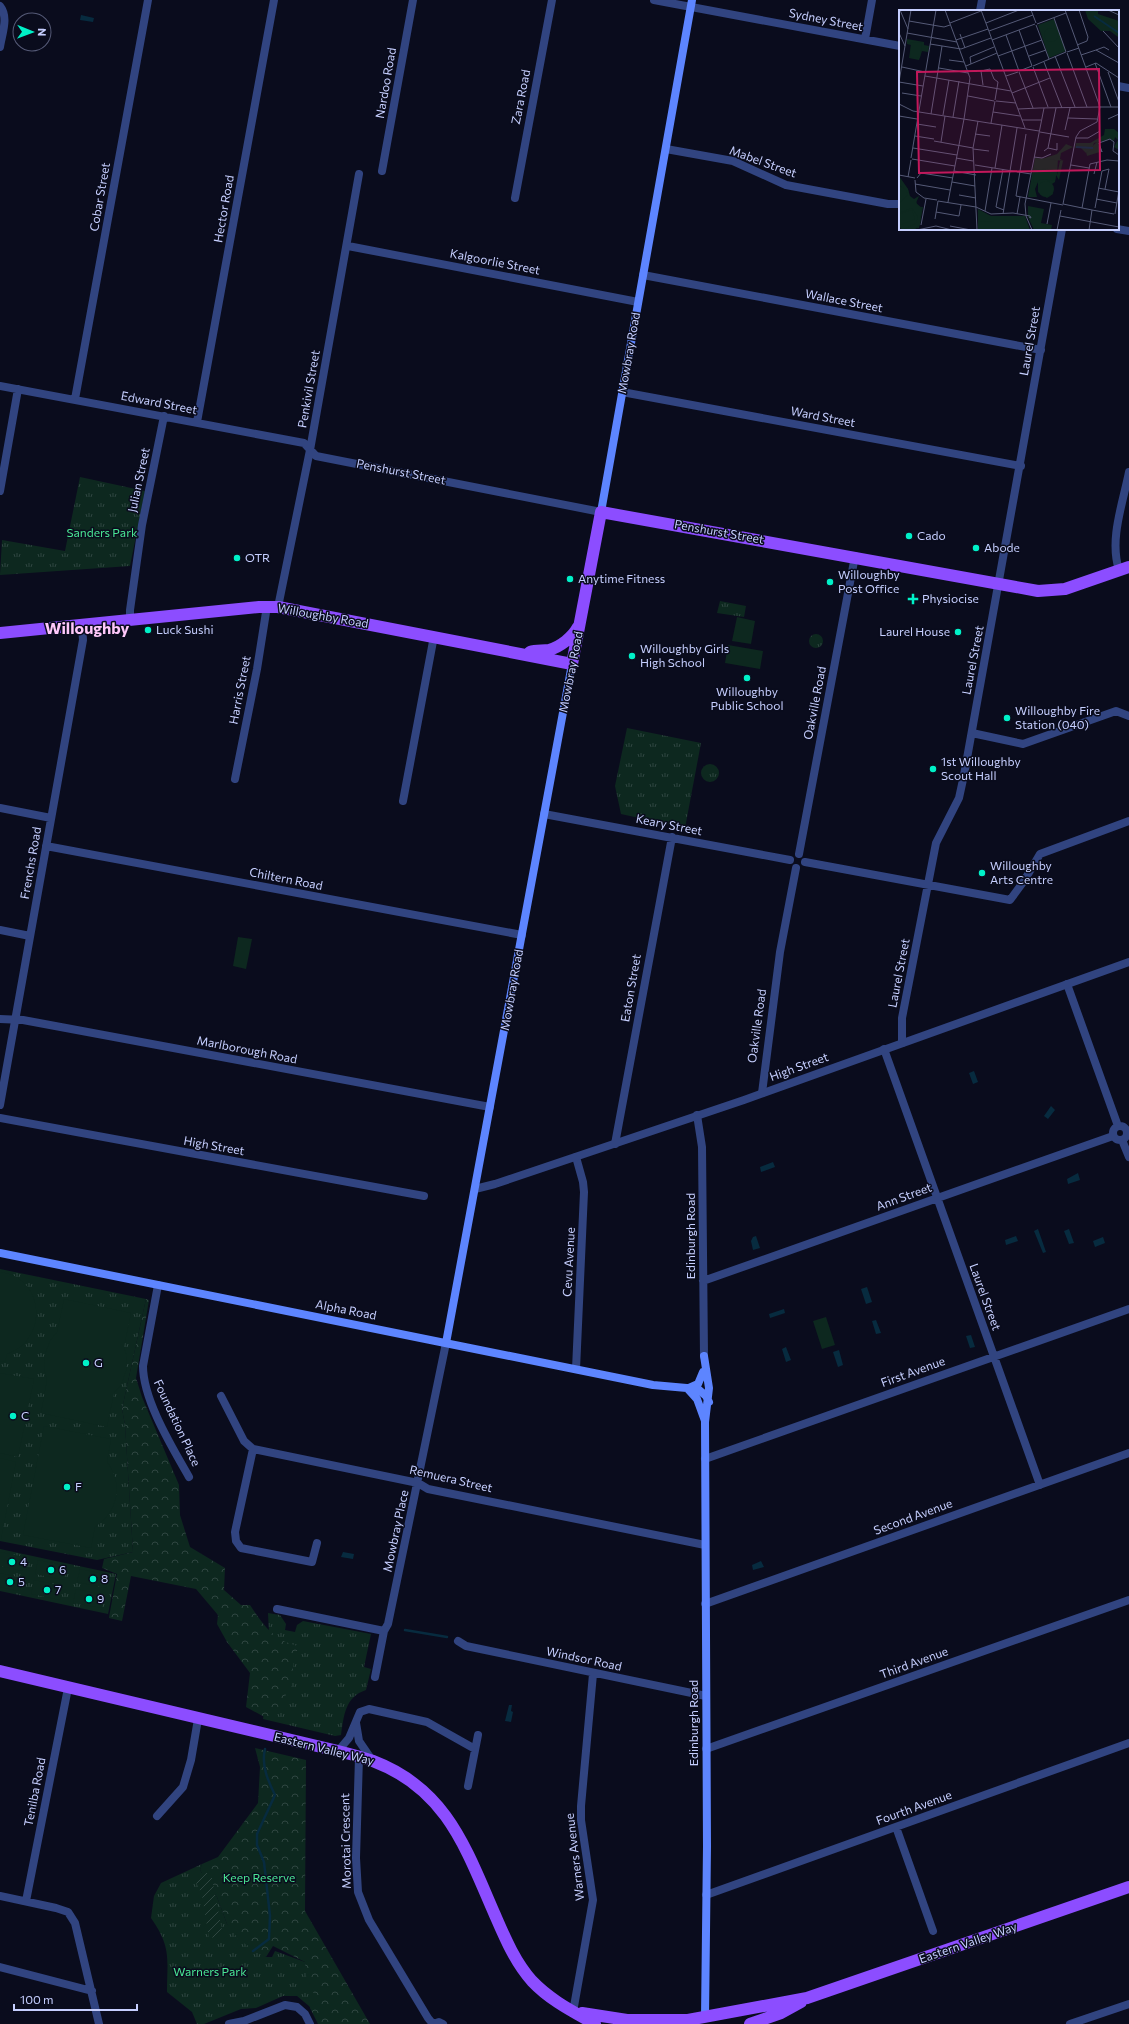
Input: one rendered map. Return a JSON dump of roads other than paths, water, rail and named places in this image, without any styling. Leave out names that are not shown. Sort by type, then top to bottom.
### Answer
[{"type":"main road","name":"Mowbray Road","points":[[446,1343],[601,512],[692,3]]},
{"type":"main road","name":"Penshurst Street","points":[[601,512],[855,556],[1025,589],[1052,591],[1077,585],[1124,569]]},
{"type":"main road","name":"Willoughby Road","points":[[0,633],[272,607],[434,636],[572,664]]},
{"type":"main road","points":[[523,654],[535,651],[550,650],[560,646],[572,635],[580,623]]},
{"type":"main road","name":"Alpha Road","points":[[0,1253],[653,1385],[698,1390],[703,1393]]},
{"type":"main road","points":[[702,1412],[704,1356]]},
{"type":"main road","name":"Edinburgh Road","points":[[704,1356],[709,1388],[705,1422],[705,2021]]},
{"type":"main road","points":[[702,1412],[697,1399],[688,1389],[698,1384],[703,1372]]},
{"type":"main road","points":[[703,1393],[708,1402]]},
{"type":"main road","name":"Edinburgh Road","points":[[702,1412],[705,1422]]},
{"type":"main road","name":"Eastern Valley Way","points":[[0,1672],[372,1760],[414,1782],[442,1810],[465,1847],[509,1946],[520,1965],[532,1981],[544,1993],[594,2024]]},
{"type":"main road","name":"Eastern Valley Way","points":[[573,2012],[627,2020],[705,2021],[807,1998],[1129,1887]]},
{"type":"main road","name":"Eastern Valley Way","points":[[750,2024],[781,2013],[807,1998]]},
{"type":"street","name":"Cobar Street","points":[[75,399],[148,0]]},
{"type":"street","name":"Hector Road","points":[[197,422],[274,0]]},
{"type":"street","name":"Nardoo Road","points":[[382,171],[413,0]]},
{"type":"street","name":"Zara Road","points":[[515,198],[552,0]]},
{"type":"street","name":"Sydney Street","points":[[654,0],[692,3],[899,46]]},
{"type":"street","points":[[865,39],[872,0]]},
{"type":"street","points":[[980,10],[982,0]]},
{"type":"street","points":[[0,6],[4,13],[5,19],[0,47]]},
{"type":"street","points":[[1119,86],[1129,88]]},
{"type":"street","name":"Mabel Street","points":[[666,149],[733,161],[786,186],[888,204],[899,204]]},
{"type":"street","name":"Penkivil Street","points":[[272,607],[310,450],[360,174]]},
{"type":"street","points":[[1119,229],[1129,231]]},
{"type":"street","name":"Laurel Street","points":[[902,1042],[902,1018],[937,841],[959,798],[972,733],[1000,584],[1062,230]]},
{"type":"street","name":"Kalgoorlie Street","points":[[348,246],[638,302]]},
{"type":"street","name":"Wallace Street","points":[[643,275],[1041,350]]},
{"type":"street","name":"Edward Street","points":[[0,386],[304,443],[310,450]]},
{"type":"street","points":[[0,491],[18,389]]},
{"type":"street","name":"Ward Street","points":[[622,392],[1021,466]]},
{"type":"street","name":"Julian Street","points":[[130,620],[130,610],[142,525],[164,416]]},
{"type":"street","name":"Penshurst Street","points":[[310,450],[316,456],[320,457],[601,512]]},
{"type":"street","points":[[1124,569],[1115,558],[1115,543],[1129,472]]},
{"type":"street","name":"Oakville Road","points":[[799,854],[855,556]]},
{"type":"street","name":"Harris Street","points":[[235,779],[257,669],[272,607]]},
{"type":"street","name":"Frenchs Road","points":[[0,1105],[84,640],[82,626]]},
{"type":"street","points":[[403,801],[434,636]]},
{"type":"street","points":[[972,733],[1023,744],[1116,711],[1129,716]]},
{"type":"street","points":[[0,808],[51,818]]},
{"type":"street","name":"Keary Street","points":[[544,814],[790,860]]},
{"type":"street","points":[[805,862],[1010,900],[1024,881],[1040,854],[1129,821]]},
{"type":"street","name":"Eaton Street","points":[[615,1144],[672,837]]},
{"type":"street","name":"Chiltern Road","points":[[46,846],[522,935]]},
{"type":"street","points":[[799,854],[803,857],[805,862],[802,867],[796,868],[791,865],[790,860],[793,855],[799,854]]},
{"type":"street","name":"Oakville Road","points":[[762,1093],[780,952],[796,868]]},
{"type":"street","points":[[0,930],[30,936]]},
{"type":"street","name":"High Street","points":[[475,1189],[491,1186],[762,1093],[1129,962]]},
{"type":"street","points":[[1067,984],[1118,1126]]},
{"type":"street","name":"Marlborough Road","points":[[0,1019],[15,1020],[490,1107]]},
{"type":"street","name":"Laurel Street","points":[[884,1049],[1040,1485]]},
{"type":"street","name":"Edinburgh Road","points":[[697,1115],[702,1147],[704,1356]]},
{"type":"street","name":"High Street","points":[[0,1118],[424,1196]]},
{"type":"street","points":[[1118,1126],[1124,1127],[1128,1131],[1122,1140],[1116,1140],[1113,1136],[1114,1129],[1118,1126]]},
{"type":"street","name":"Ann Street","points":[[703,1282],[1113,1136]]},
{"type":"street","points":[[1122,1140],[1129,1157]]},
{"type":"street","name":"Cevu Avenue","points":[[576,1157],[582,1177],[584,1192],[576,1369]]},
{"type":"street","name":"Foundation Place","points":[[158,1285],[142,1366],[143,1378],[151,1401],[189,1477]]},
{"type":"street","name":"First Avenue","points":[[705,1459],[994,1355],[1129,1309]]},
{"type":"street","name":"Mowbray Place","points":[[375,1677],[384,1631],[388,1624],[418,1483],[446,1343]]},
{"type":"street","points":[[221,1396],[244,1441],[253,1449],[235,1532],[238,1545],[241,1548],[312,1562],[317,1543]]},
{"type":"street","name":"Remuera Street","points":[[253,1449],[418,1483],[428,1488],[705,1545]]},
{"type":"street","name":"Second Avenue","points":[[705,1604],[1129,1453]]},
{"type":"street","name":"Third Avenue","points":[[706,1749],[1129,1600]]},
{"type":"street","points":[[277,1609],[384,1631]]},
{"type":"street","name":"Windsor Road","points":[[458,1641],[466,1646],[593,1674],[706,1696]]},
{"type":"street","name":"Warners Avenue","points":[[573,2012],[593,1900],[592,1883],[581,1820],[581,1806],[593,1674]]},
{"type":"street","name":"Tenilba Road","points":[[26,1901],[68,1688]]},
{"type":"street","points":[[338,1751],[349,1738],[360,1712],[364,1709],[374,1709],[433,1724],[475,1749]]},
{"type":"street","points":[[157,1816],[183,1787],[191,1760],[198,1719]]},
{"type":"street","points":[[356,1723],[359,1742],[372,1760]]},
{"type":"street","points":[[468,1786],[478,1735]]},
{"type":"street","name":"Fourth Avenue","points":[[706,1895],[1129,1743]]},
{"type":"street","name":"Morotai Crescent","points":[[359,1757],[356,1858],[358,1892],[369,1920],[428,2018],[433,2024],[439,2022],[443,2024]]},
{"type":"street","points":[[896,1827],[933,1931]]},
{"type":"street","points":[[0,1896],[61,1909],[72,1916],[79,1937],[99,2024]]},
{"type":"street","points":[[0,1967],[92,1991]]},
{"type":"street","points":[[1070,2024],[1129,2004]]},
{"type":"street","points":[[230,2024],[243,2023],[285,2005],[297,2007],[305,2014],[310,2024]]},
{"type":"water","points":[[81,15],[94,18],[93,22],[80,20]]},
{"type":"water","points":[[974,1071],[978,1082],[973,1084],[969,1073]]},
{"type":"water","points":[[1051,1106],[1055,1110],[1048,1119],[1044,1116]]},
{"type":"water","points":[[773,1162],[775,1167],[761,1172],[760,1167]]},
{"type":"water","points":[[1078,1173],[1080,1180],[1068,1184],[1067,1179]]},
{"type":"water","points":[[1038,1229],[1046,1252],[1043,1253],[1034,1231]]},
{"type":"water","points":[[1069,1229],[1074,1243],[1069,1244],[1064,1231]]},
{"type":"water","points":[[756,1236],[760,1248],[753,1250],[751,1241],[753,1237]]},
{"type":"water","points":[[1016,1236],[1018,1241],[1006,1245],[1005,1240]]},
{"type":"water","points":[[1103,1237],[1105,1243],[1095,1247],[1093,1241]]},
{"type":"water","points":[[867,1287],[872,1302],[866,1304],[861,1289]]},
{"type":"water","points":[[784,1309],[785,1313],[770,1318],[769,1314]]},
{"type":"water","points":[[876,1320],[881,1333],[876,1334],[872,1321]]},
{"type":"water","points":[[971,1335],[975,1347],[970,1348],[966,1336]]},
{"type":"water","points":[[786,1347],[791,1360],[786,1362],[782,1349]]},
{"type":"water","points":[[839,1350],[843,1365],[838,1367],[833,1352]]},
{"type":"water","points":[[343,1552],[354,1554],[353,1559],[341,1557]]},
{"type":"water","points":[[761,1561],[764,1567],[753,1570],[752,1565]]},
{"type":"water","points":[[509,1705],[512,1705],[511,1711],[513,1712],[511,1722],[505,1721]]},
{"type":"waterway","points":[[405,1630],[447,1637]]},
{"type":"waterway","points":[[253,1951],[269,1939],[270,1916],[264,1862],[257,1845],[257,1834],[275,1795],[268,1779],[265,1767],[265,1749]]},
{"type":"place","name":"Cado","points":[[909,536]]},
{"type":"place","name":"Abode","points":[[976,548]]},
{"type":"place","name":"OTR","points":[[237,558]]},
{"type":"place","name":"Anytime Fitness","points":[[570,579]]},
{"type":"place","name":"Willoughby Post Office","points":[[830,582]]},
{"type":"place","name":"Physiocise","points":[[913,599]]},
{"type":"place","name":"Luck Sushi","points":[[148,630]]},
{"type":"place","name":"Laurel House","points":[[958,632]]},
{"type":"place","name":"Willoughby Girls High School","points":[[632,656]]},
{"type":"place","name":"Willoughby Public School","points":[[747,678]]},
{"type":"place","name":"Willoughby Fire Station (040)","points":[[1007,718]]},
{"type":"place","name":"1st Willoughby Scout Hall","points":[[933,769]]},
{"type":"place","name":"Willoughby Arts Centre","points":[[982,873]]},
{"type":"place","name":"G","points":[[86,1363]]},
{"type":"place","name":"C","points":[[13,1416]]},
{"type":"place","name":"F","points":[[67,1487]]},
{"type":"place","name":"4","points":[[12,1562]]},
{"type":"place","name":"6","points":[[51,1570]]},
{"type":"place","name":"8","points":[[93,1579]]},
{"type":"place","name":"5","points":[[10,1582]]},
{"type":"place","name":"7","points":[[47,1590]]},
{"type":"place","name":"9","points":[[89,1599]]},
{"type":"district","name":"Willoughby","points":[[87,628]]},
{"type":"park label","name":"Sanders Park","points":[[102,533]]},
{"type":"park label","name":"Keep Reserve","points":[[259,1878]]},
{"type":"park label","name":"Warners Park","points":[[210,1972]]}]
